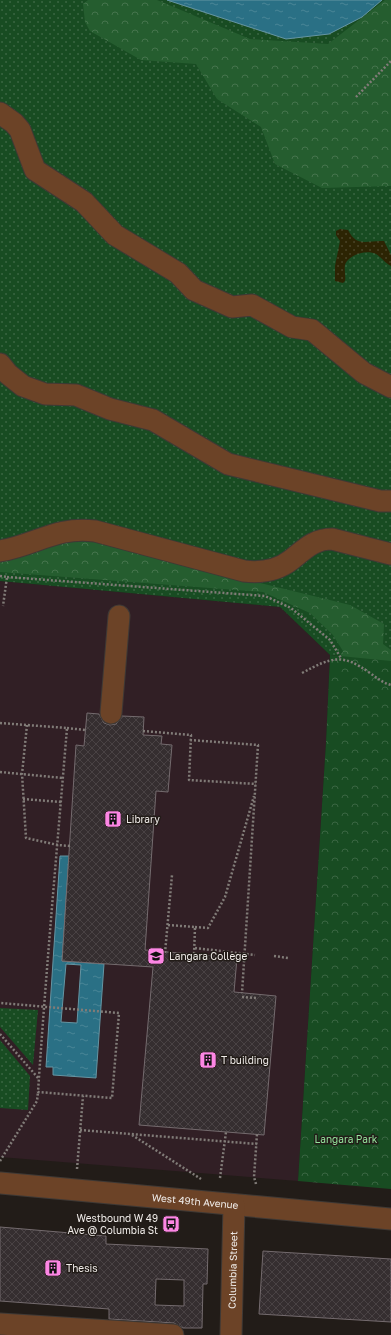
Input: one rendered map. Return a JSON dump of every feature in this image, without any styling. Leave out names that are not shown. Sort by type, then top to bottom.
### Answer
[{"type":"street","points":[[0,113],[14,123],[20,130],[35,170],[84,202],[115,234],[178,273],[194,290],[232,307],[252,305],[292,327],[312,330],[364,373],[391,387]]},
{"type":"street","points":[[0,364],[8,374],[22,386],[45,394],[76,395],[110,409],[154,420],[228,464],[380,501],[391,501]]},
{"type":"street","points":[[0,551],[39,541],[56,533],[83,529],[244,572],[256,573],[280,567],[311,544],[324,539],[332,539],[391,554]]},
{"type":"street","points":[[111,713],[119,616]]},
{"type":"street","name":"West 49th Avenue","points":[[0,1183],[391,1218]]},
{"type":"street","name":"Columbia Street","points":[[231,1335],[234,1205]]},
{"type":"street","points":[[0,1324],[173,1335]]},
{"type":"path","points":[[356,97],[391,62]]},
{"type":"path","points":[[0,576],[265,596],[291,608],[330,640],[341,658]]},
{"type":"path","points":[[3,606],[7,577]]},
{"type":"path","points":[[302,673],[315,666],[341,658],[353,661],[384,683],[391,685]]},
{"type":"path","points":[[0,723],[85,730]]},
{"type":"path","points":[[26,725],[22,774],[26,838],[58,846],[70,846]]},
{"type":"path","points":[[0,1161],[37,1101],[67,728]]},
{"type":"path","points":[[143,731],[191,735],[188,780],[256,784]]},
{"type":"path","points":[[190,740],[258,745],[242,995],[257,998]]},
{"type":"path","points":[[0,772],[63,778]]},
{"type":"path","points":[[168,925],[208,928],[225,897],[255,791]]},
{"type":"path","points":[[23,799],[61,802]]},
{"type":"path","points":[[165,952],[172,874]]},
{"type":"path","points":[[194,955],[195,927]]},
{"type":"path","points":[[195,948],[255,955]]},
{"type":"path","points":[[274,956],[288,958]]},
{"type":"path","points":[[0,1003],[119,1012],[112,1098],[38,1092]]},
{"type":"path","points":[[0,1034],[39,1080]]},
{"type":"path","points":[[77,1169],[83,1096]]},
{"type":"path","points":[[80,1130],[257,1144]]},
{"type":"path","points":[[220,1178],[226,1132]]},
{"type":"path","points":[[130,1134],[201,1179]]},
{"type":"path","points":[[256,1184],[254,1177],[258,1134]]},
{"type":"shaded area","name":"Langara College","points":[[0,581],[280,607],[330,655],[326,742],[298,1181],[0,1157]]},
{"type":"green space","points":[[0,0],[391,0],[391,661],[330,655],[280,607],[0,581]]},
{"type":"green space","points":[[88,0],[157,0],[250,39],[328,44],[385,0],[391,0],[391,186],[322,188],[275,164],[261,127],[217,99],[196,64],[141,60],[90,31],[85,22],[83,4]]},
{"type":"green space","points":[[81,535],[244,579],[350,605],[384,624],[383,644],[391,650],[391,678],[337,666],[343,651],[333,635],[310,613],[263,592],[0,572],[0,555]]},
{"type":"green space","name":"Langara Park","points":[[330,655],[391,661],[391,1189],[298,1181],[326,742]]},
{"type":"green space","points":[[0,1008],[38,1010],[33,1065],[0,1027]]},
{"type":"green space","points":[[0,1040],[30,1076],[28,1110],[0,1108]]},
{"type":"sand","points":[[340,229],[348,230],[351,236],[359,241],[384,241],[391,255],[391,266],[376,254],[367,252],[358,254],[350,258],[345,265],[345,281],[343,283],[335,281],[335,266],[340,241],[336,235],[336,231]]},
{"type":"water","points":[[167,0],[382,0],[362,17],[329,34],[286,39]]},
{"type":"water","points":[[60,856],[69,856],[62,961],[104,964],[96,1078],[53,1075],[53,1067],[46,1067]],"holes":[[[66,964],[81,965],[77,1023],[61,1022]]]},
{"type":"building","points":[[87,713],[99,714],[104,723],[110,725],[116,724],[122,716],[144,717],[143,735],[162,736],[161,744],[172,745],[168,792],[156,791],[145,950],[237,958],[234,992],[276,996],[264,1135],[139,1125],[153,967],[62,961],[76,745],[84,746]]},
{"type":"building","points":[[0,1227],[106,1236],[106,1244],[208,1249],[207,1284],[203,1284],[202,1328],[183,1328],[174,1323],[109,1319],[109,1309],[0,1301]],"holes":[[[156,1279],[184,1280],[184,1306],[155,1305]]]},
{"type":"building","points":[[263,1251],[391,1259],[391,1322],[259,1314]]},
{"type":"place","name":"Library","points":[[113,819]]},
{"type":"place","name":"Langara College","points":[[156,956]]},
{"type":"place","name":"T building","points":[[208,1060]]},
{"type":"place","name":"Westbound W 49 Ave @ Columbia St","points":[[171,1224]]},
{"type":"place","name":"Thesis","points":[[53,1268]]}]
